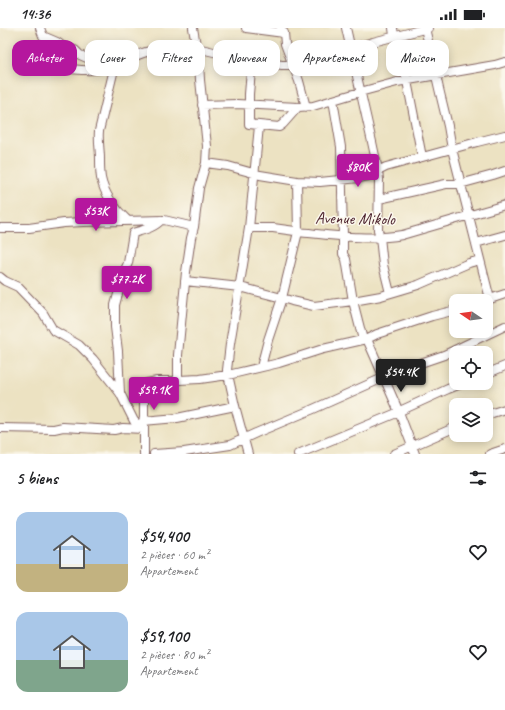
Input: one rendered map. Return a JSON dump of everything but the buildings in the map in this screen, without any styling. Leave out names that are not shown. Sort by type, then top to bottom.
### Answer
[{"type":"street","points":[[40,28],[43,36],[64,47],[75,50],[85,57]]},
{"type":"street","points":[[193,28],[195,40]]},
{"type":"street","points":[[246,28],[282,31],[288,52]]},
{"type":"street","points":[[346,28],[348,40]]},
{"type":"street","points":[[375,40],[395,33],[426,28],[429,40]]},
{"type":"street","points":[[395,33],[407,81],[422,157]]},
{"type":"street","points":[[449,73],[505,62]]},
{"type":"street","points":[[111,76],[99,138],[101,177],[107,194],[122,215],[128,220]]},
{"type":"street","points":[[178,380],[178,355],[185,281],[191,238],[206,163],[207,146],[200,76]]},
{"type":"street","points":[[251,76],[249,124],[279,127],[302,107]]},
{"type":"street","points":[[297,76],[302,107]]},
{"type":"street","points":[[356,76],[378,170],[378,230],[383,265],[390,293]]},
{"type":"street","points":[[202,105],[237,104],[302,107],[313,106],[397,82],[431,76]]},
{"type":"street","points":[[436,76],[460,184],[480,260],[486,294]]},
{"type":"street","points":[[333,100],[341,147],[344,236],[343,254],[346,259],[353,301],[365,340],[384,378],[414,450]]},
{"type":"street","points":[[248,454],[243,439],[227,370],[249,228],[259,126]]},
{"type":"street","points":[[206,163],[228,166],[260,175],[297,181],[320,182],[368,176],[386,167],[477,142],[505,136]]},
{"type":"street","points":[[379,199],[446,184],[460,184],[505,171]]},
{"type":"street","points":[[261,367],[282,298],[298,232],[297,181]]},
{"type":"street","name":"Avenue Mikolo","points":[[249,228],[273,228],[344,236],[389,237],[505,205]]},
{"type":"street","points":[[0,228],[30,228],[64,224],[128,220],[164,220],[194,227]]},
{"type":"street","points":[[120,393],[115,305],[128,263],[133,233],[149,228],[161,220]]},
{"type":"street","points":[[476,243],[505,235]]},
{"type":"street","points":[[185,281],[240,288],[314,306],[353,301],[390,293],[418,285],[469,263],[480,260]]},
{"type":"street","points":[[0,277],[18,287],[43,313],[53,330],[79,345],[93,358],[120,393],[134,421],[143,425]]},
{"type":"street","points":[[493,298],[505,294]]},
{"type":"street","points":[[144,454],[144,386],[146,383],[157,381],[200,380],[228,375],[279,363],[323,349],[365,340],[377,334],[449,312]]},
{"type":"street","points":[[154,454],[184,452],[230,445],[403,369],[444,355],[505,326]]},
{"type":"street","points":[[493,371],[505,366]]},
{"type":"street","points":[[298,454],[399,412],[449,389]]},
{"type":"street","points":[[0,428],[54,429],[63,427],[114,430],[235,406]]},
{"type":"street","points":[[493,413],[505,409]]},
{"type":"street","points":[[394,454],[414,450],[449,431]]},
{"type":"street","points":[[490,454],[505,449]]}]
